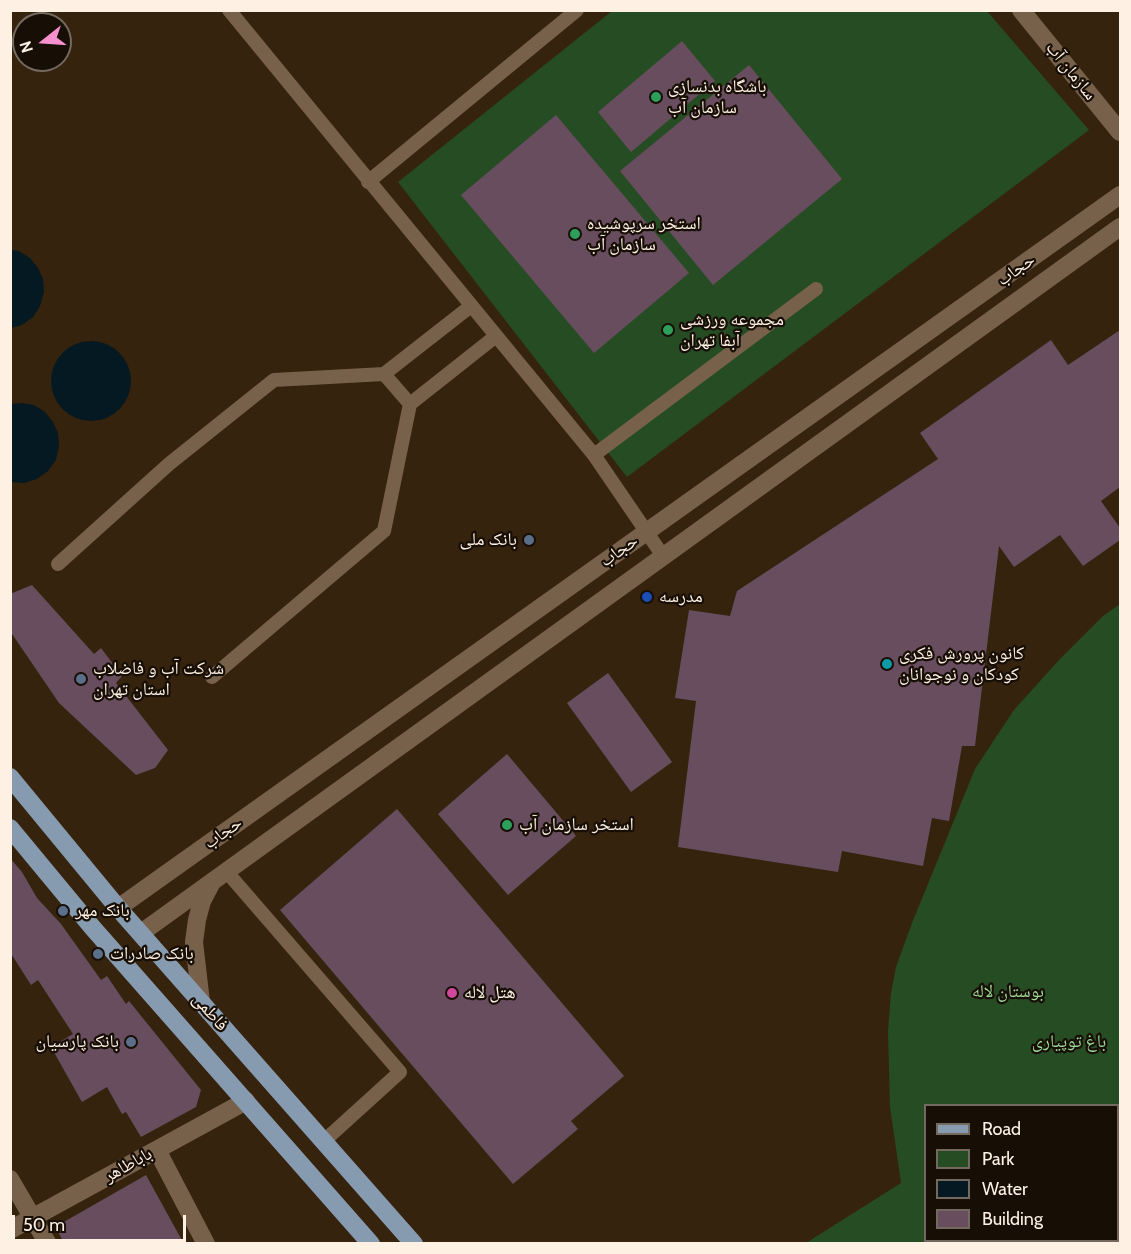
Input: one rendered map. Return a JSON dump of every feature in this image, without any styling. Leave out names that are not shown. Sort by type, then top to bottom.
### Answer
[{"type":"main road","name":"سازمان آب","points":[[1021,10],[1120,132]]},
{"type":"main road","name":"حجاب","points":[[118,908],[1120,195]]},
{"type":"main road","name":"حجاب","points":[[141,933],[1120,226]]},
{"type":"main road","name":"فاطمی","points":[[10,777],[118,908],[414,1244]]},
{"type":"main road","name":"فاطمی","points":[[10,828],[92,927],[371,1244]]},
{"type":"main road","points":[[201,1002],[194,942],[197,920],[202,901],[219,876]]},
{"type":"main road","points":[[92,927],[118,908]]},
{"type":"main road","points":[[115,952],[141,933]]},
{"type":"main road","points":[[246,1101],[273,1084]]},
{"type":"main road","name":"باباطاهر","points":[[10,1230],[246,1101]]},
{"type":"main road","points":[[157,1150],[206,1244]]},
{"type":"main road","points":[[10,1179],[48,1244]]},
{"type":"lane","points":[[229,10],[594,455],[663,556]]},
{"type":"lane","points":[[368,182],[578,10]]},
{"type":"lane","points":[[594,455],[816,289]]},
{"type":"lane","points":[[58,564],[169,464],[274,380],[384,374],[471,306]]},
{"type":"lane","points":[[212,677],[384,531],[410,404],[496,336]]},
{"type":"lane","points":[[384,374],[410,404]]},
{"type":"lane","points":[[219,876],[400,1072],[324,1141]]},
{"type":"green space","name":"مجموعه ورزشی آبفا تهران","points":[[612,11],[987,11],[1089,130],[627,477],[398,182]]},
{"type":"green space","name":"بوستان لاله","points":[[1120,604],[1120,1243],[806,1243],[901,1183],[890,1107],[888,1031],[896,967],[975,769],[1014,710],[1103,616]]},
{"type":"water","points":[[11,250],[19,251],[30,258],[38,268],[43,279],[44,292],[40,306],[33,317],[22,325],[11,328]]},
{"type":"water","points":[[91,341],[106,344],[119,353],[128,366],[131,381],[128,396],[119,409],[106,418],[91,421],[76,418],[63,409],[54,396],[51,381],[54,366],[63,353],[76,344]]},
{"type":"water","points":[[11,404],[34,405],[45,412],[58,433],[59,446],[56,460],[48,471],[37,479],[24,483],[10,482]]},
{"type":"building","name":"باشگاه بدنسازی سازمان آب","points":[[682,41],[715,81],[631,152],[598,112]]},
{"type":"building","points":[[749,65],[842,179],[713,285],[620,171]]},
{"type":"building","name":"استخر سرپوشیده سازمان آب","points":[[556,115],[689,273],[594,353],[461,195]]},
{"type":"building","name":"کانون پرورش فکری کودکان و نوجوانان","points":[[1120,330],[1120,487],[1101,501],[1120,528],[1120,540],[1083,566],[1060,535],[1014,567],[999,546],[975,746],[962,746],[949,821],[932,818],[923,866],[842,851],[838,872],[678,847],[696,701],[675,698],[689,610],[730,616],[737,591],[938,459],[920,433],[1051,340],[1068,365]]},
{"type":"building","name":"شرکت آب و فاضلاب استان تهران","points":[[32,585],[94,654],[101,648],[122,676],[116,683],[168,750],[155,768],[136,775],[59,703],[10,631],[10,594]]},
{"type":"building","points":[[608,673],[672,762],[631,792],[567,703]]},
{"type":"building","name":"استخر سازمان آب","points":[[507,754],[576,836],[508,895],[438,814]]},
{"type":"building","name":"هتل لاله","points":[[397,809],[624,1076],[571,1121],[578,1129],[513,1184],[280,910]]},
{"type":"building","points":[[10,858],[22,872],[37,898],[61,924],[101,980],[107,976],[126,1004],[129,1001],[201,1090],[196,1107],[141,1137],[126,1112],[122,1114],[107,1087],[82,1102],[51,1047],[73,1034],[38,980],[31,985],[10,952]]},
{"type":"building","points":[[146,1175],[184,1244],[65,1244],[55,1227]]},
{"type":"place","name":"باشگاه بدنسازی سازمان آب","points":[[656,97]]},
{"type":"place","name":"استخر سرپوشیده سازمان آب","points":[[575,234]]},
{"type":"place","name":"مجموعه ورزشی آبفا تهران","points":[[668,330]]},
{"type":"place","name":"بانک ملی","points":[[529,540]]},
{"type":"place","name":"مدرسه","points":[[647,597]]},
{"type":"place","name":"کانون پرورش فکری کودکان و نوجوانان","points":[[887,664]]},
{"type":"place","name":"شرکت آب و فاضلاب استان تهران","points":[[81,679]]},
{"type":"place","name":"استخر سازمان آب","points":[[507,825]]},
{"type":"place","name":"بانک مهر","points":[[63,911]]},
{"type":"place","name":"بانک صادرات","points":[[98,954]]},
{"type":"place","name":"هتل لاله","points":[[452,993]]},
{"type":"place","name":"بانک پارسیان","points":[[131,1042]]},
{"type":"park label","name":"باغ توپیاری","points":[[1069,1042]]}]
